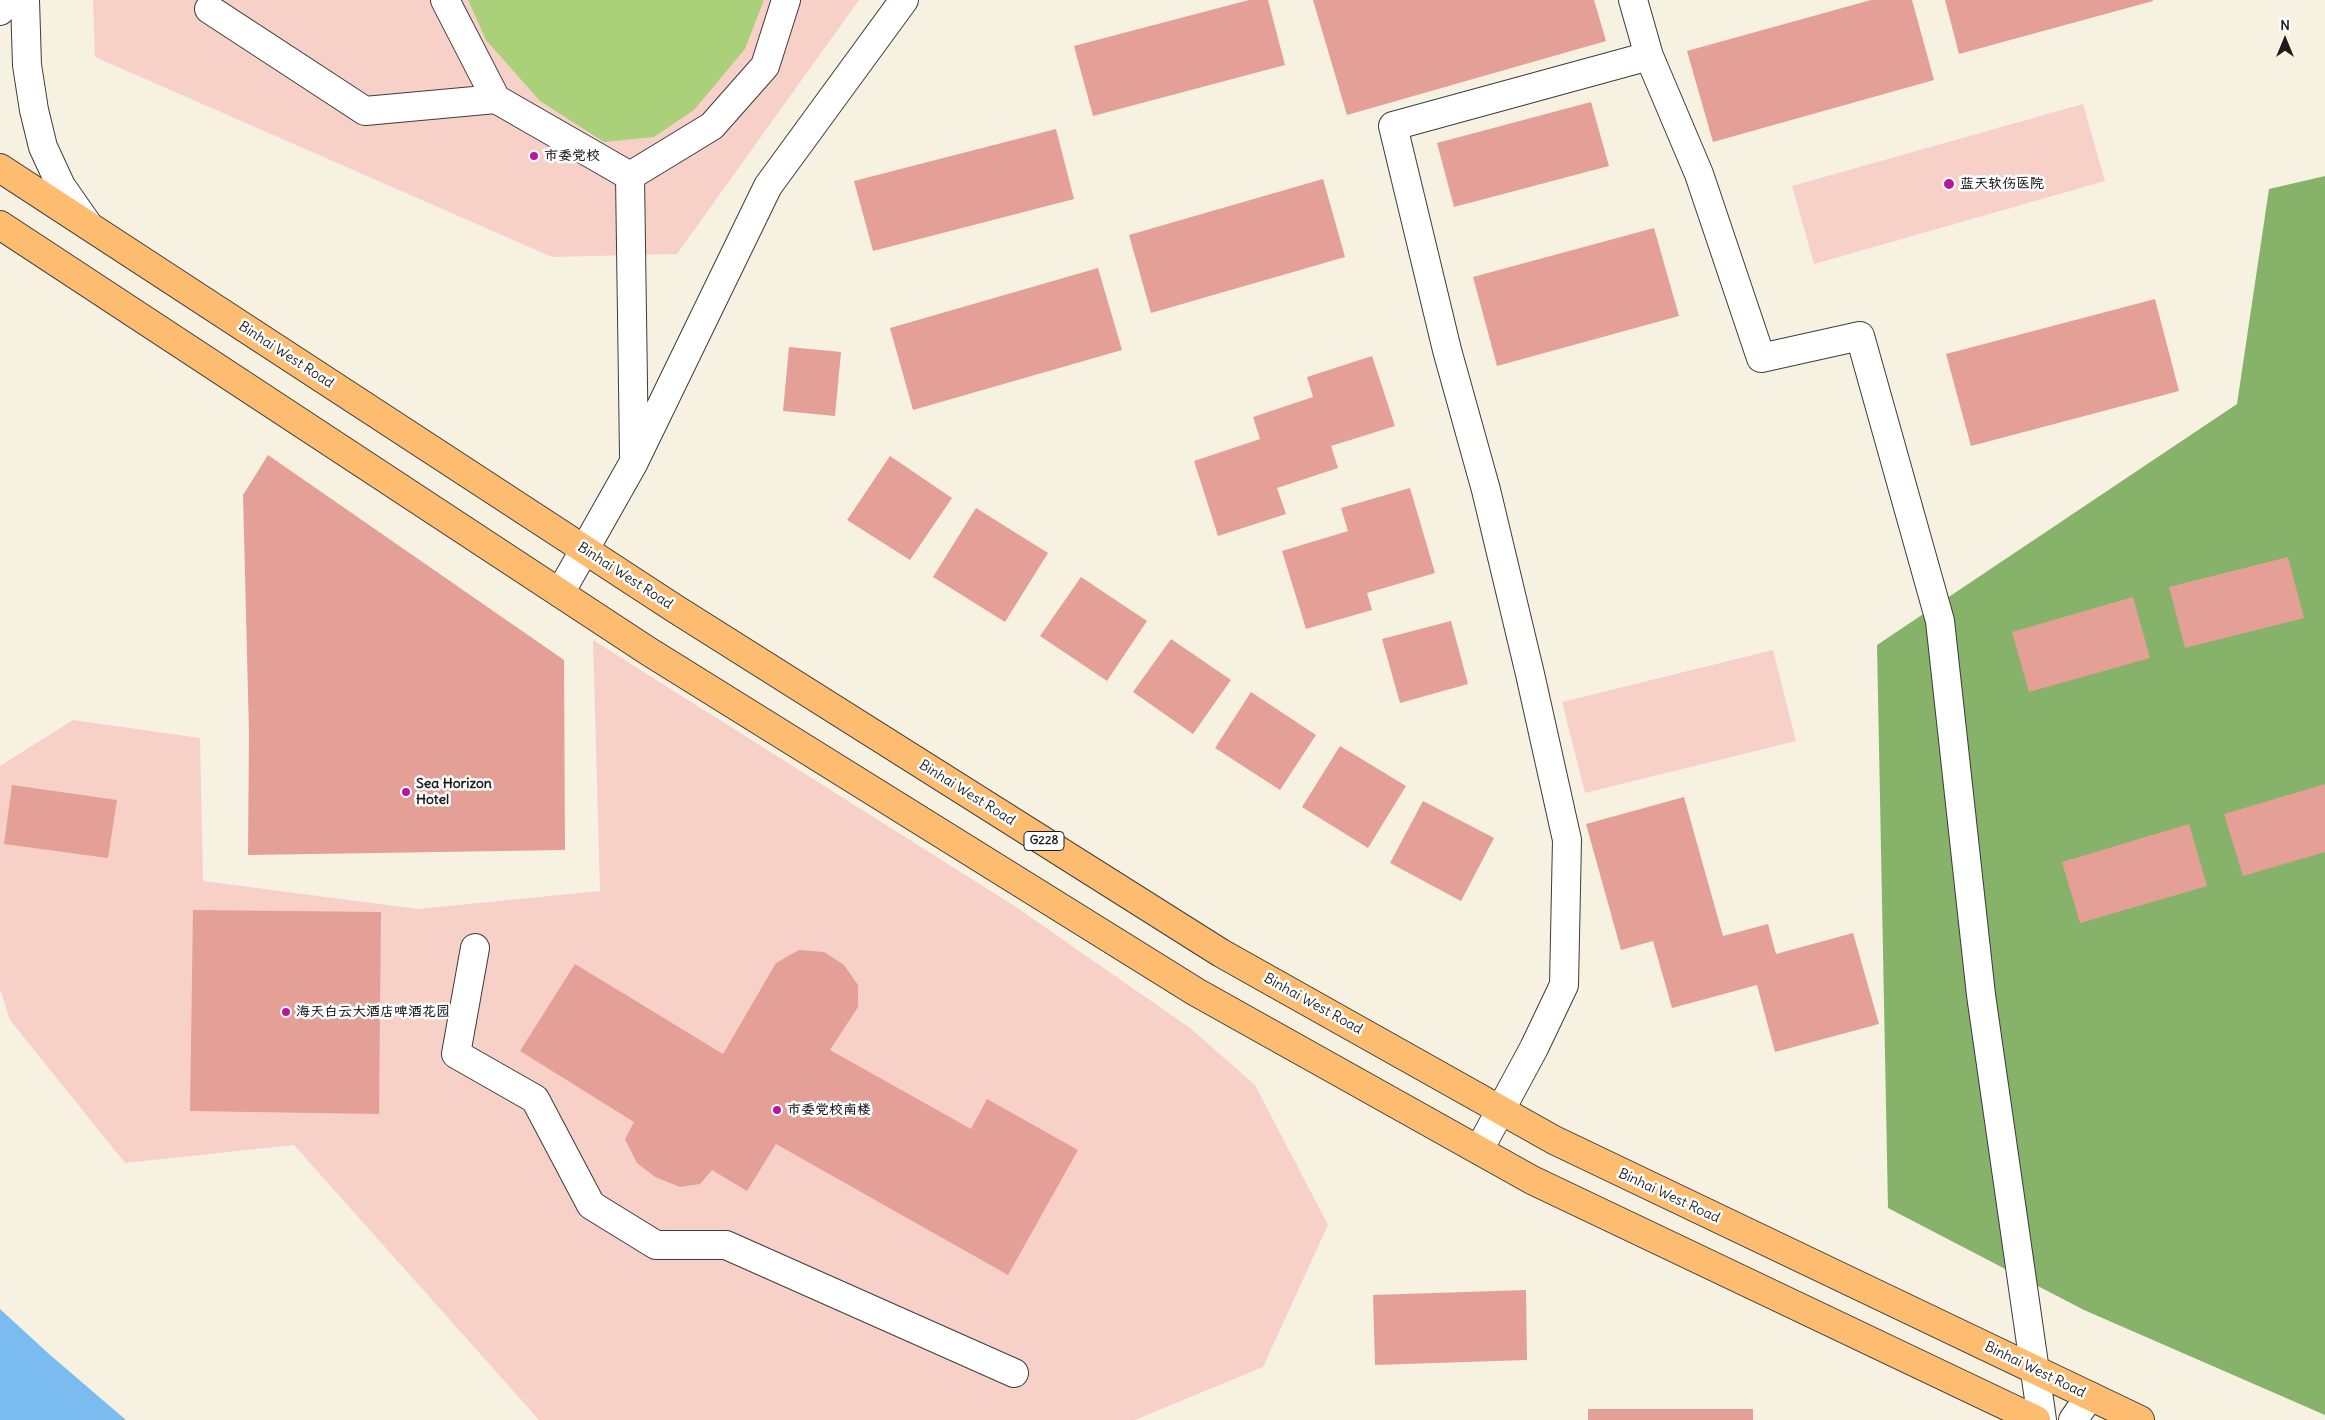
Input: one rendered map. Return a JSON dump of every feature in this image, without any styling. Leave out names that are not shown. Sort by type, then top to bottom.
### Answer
[{"type":"highway","name":"Binhai West Road","points":[[0,168],[585,550],[1221,953],[1554,1140],[2140,1420]]},
{"type":"highway","points":[[0,225],[648,651],[1196,992],[1532,1180],[2036,1420]]},
{"type":"street","points":[[0,11],[4,0]]},
{"type":"street","points":[[25,0],[28,65],[34,110],[43,147],[61,186],[90,227]]},
{"type":"street","points":[[445,0],[496,99],[630,176]]},
{"type":"street","points":[[630,176],[712,126],[765,66],[786,0]]},
{"type":"street","points":[[560,593],[634,462],[768,186],[904,0]]},
{"type":"street","points":[[1632,0],[1649,56],[1699,174],[1761,358],[1860,336],[1940,621],[1981,995],[2042,1420]]},
{"type":"street","points":[[209,9],[365,111],[496,99]]},
{"type":"street","points":[[1478,1150],[1534,1048],[1564,985],[1567,840],[1489,500],[1447,350],[1393,126],[1649,56]]},
{"type":"street","points":[[630,176],[634,462]]},
{"type":"street","points":[[475,948],[456,1054],[534,1099],[591,1205],[656,1245],[726,1245],[1014,1373]]},
{"type":"street","points":[[2073,1420],[2090,1396]]},
{"type":"shaded area","name":"市委党校","points":[[93,0],[859,0],[677,254],[552,257],[95,57]]},
{"type":"shaded area","name":"蓝天软伤医院","points":[[2083,104],[2105,181],[1814,264],[1792,186]]},
{"type":"shaded area","name":"市委党校南楼","points":[[593,640],[1016,907],[1190,1028],[1255,1085],[1328,1225],[1263,1367],[1135,1420],[539,1420],[294,1145],[125,1163],[10,1020],[0,989],[0,766],[73,720],[200,738],[203,881],[418,909],[600,891]]},
{"type":"shaded area","points":[[1773,650],[1796,741],[1585,793],[1562,702]]},
{"type":"green space","points":[[468,0],[764,0],[745,49],[694,110],[654,137],[604,142],[540,101],[486,40]]},
{"type":"green space","points":[[2325,176],[2325,1415],[2084,1310],[1888,1208],[1877,645],[2237,404],[2269,189]]},
{"type":"water","points":[[0,1309],[49,1354],[126,1420],[0,1420]]},
{"type":"building","points":[[1249,0],[1268,0],[1285,65],[1093,116],[1074,46]]},
{"type":"building","points":[[1313,0],[1594,0],[1606,41],[1347,115]]},
{"type":"building","points":[[1871,0],[1912,0],[1934,80],[1713,142],[1687,51]]},
{"type":"building","points":[[1945,0],[2153,0],[2153,1],[1959,54]]},
{"type":"building","points":[[1591,102],[1609,166],[1454,207],[1437,143]]},
{"type":"building","points":[[1056,129],[1074,199],[873,251],[854,181]]},
{"type":"building","points":[[1323,179],[1345,257],[1151,313],[1129,235]]},
{"type":"building","points":[[1654,228],[1679,316],[1497,366],[1473,277]]},
{"type":"building","points":[[1098,268],[1122,350],[913,410],[890,328]]},
{"type":"building","points":[[2155,299],[2179,391],[1971,446],[1946,354]]},
{"type":"building","points":[[789,347],[841,352],[835,416],[783,411]]},
{"type":"building","points":[[1372,356],[1395,426],[1331,446],[1338,468],[1277,488],[1286,514],[1218,536],[1194,461],[1260,439],[1253,417],[1313,397],[1307,377]]},
{"type":"building","points":[[268,455],[564,660],[565,850],[248,855],[249,734],[243,495]]},
{"type":"building","points":[[890,456],[952,498],[910,560],[847,520]]},
{"type":"building","points":[[1410,488],[1435,573],[1367,593],[1372,610],[1306,629],[1282,551],[1348,531],[1341,508]]},
{"type":"building","points":[[976,508],[1048,553],[1005,622],[933,577]]},
{"type":"building","points":[[2288,557],[2304,618],[2185,648],[2169,587]]},
{"type":"building","points":[[1081,577],[1147,621],[1107,681],[1040,636]]},
{"type":"building","points":[[2133,597],[2150,658],[2029,692],[2012,632]]},
{"type":"building","points":[[1451,621],[1468,684],[1400,703],[1382,639]]},
{"type":"building","points":[[1171,639],[1231,680],[1193,734],[1133,692]]},
{"type":"building","points":[[1251,692],[1316,735],[1280,790],[1215,748]]},
{"type":"building","points":[[1340,746],[1406,786],[1368,848],[1302,807]]},
{"type":"building","points":[[2325,784],[2325,852],[2243,876],[2224,814]]},
{"type":"building","points":[[12,785],[117,800],[108,858],[4,844]]},
{"type":"building","points":[[1684,797],[1723,936],[1768,924],[1776,954],[1853,933],[1879,1024],[1775,1052],[1757,985],[1672,1008],[1653,941],[1621,950],[1586,824]]},
{"type":"building","points":[[1423,801],[1494,838],[1461,901],[1390,863]]},
{"type":"building","points":[[2189,824],[2207,886],[2080,923],[2062,862]]},
{"type":"building","name":"海天白云大酒店啤酒花园","points":[[193,910],[381,912],[379,1114],[190,1111]]},
{"type":"building","name":"市委党校南楼","points":[[799,950],[824,952],[844,965],[858,985],[858,1007],[830,1050],[971,1129],[987,1099],[1078,1150],[1008,1275],[776,1144],[747,1191],[712,1170],[700,1184],[680,1187],[655,1177],[637,1163],[625,1139],[634,1122],[520,1051],[575,964],[723,1054],[776,963]]},
{"type":"building","points":[[1526,1290],[1527,1360],[1375,1365],[1373,1295]]},
{"type":"building","points":[[1588,1409],[1753,1409],[1753,1420],[1588,1420]]},
{"type":"place","name":"市委党校","points":[[534,156]]},
{"type":"place","name":"蓝天软伤医院","points":[[1949,184]]},
{"type":"place","name":"Sea Horizon Hotel","points":[[406,792]]},
{"type":"place","name":"海天白云大酒店啤酒花园","points":[[286,1012]]},
{"type":"place","name":"市委党校南楼","points":[[777,1110]]}]
